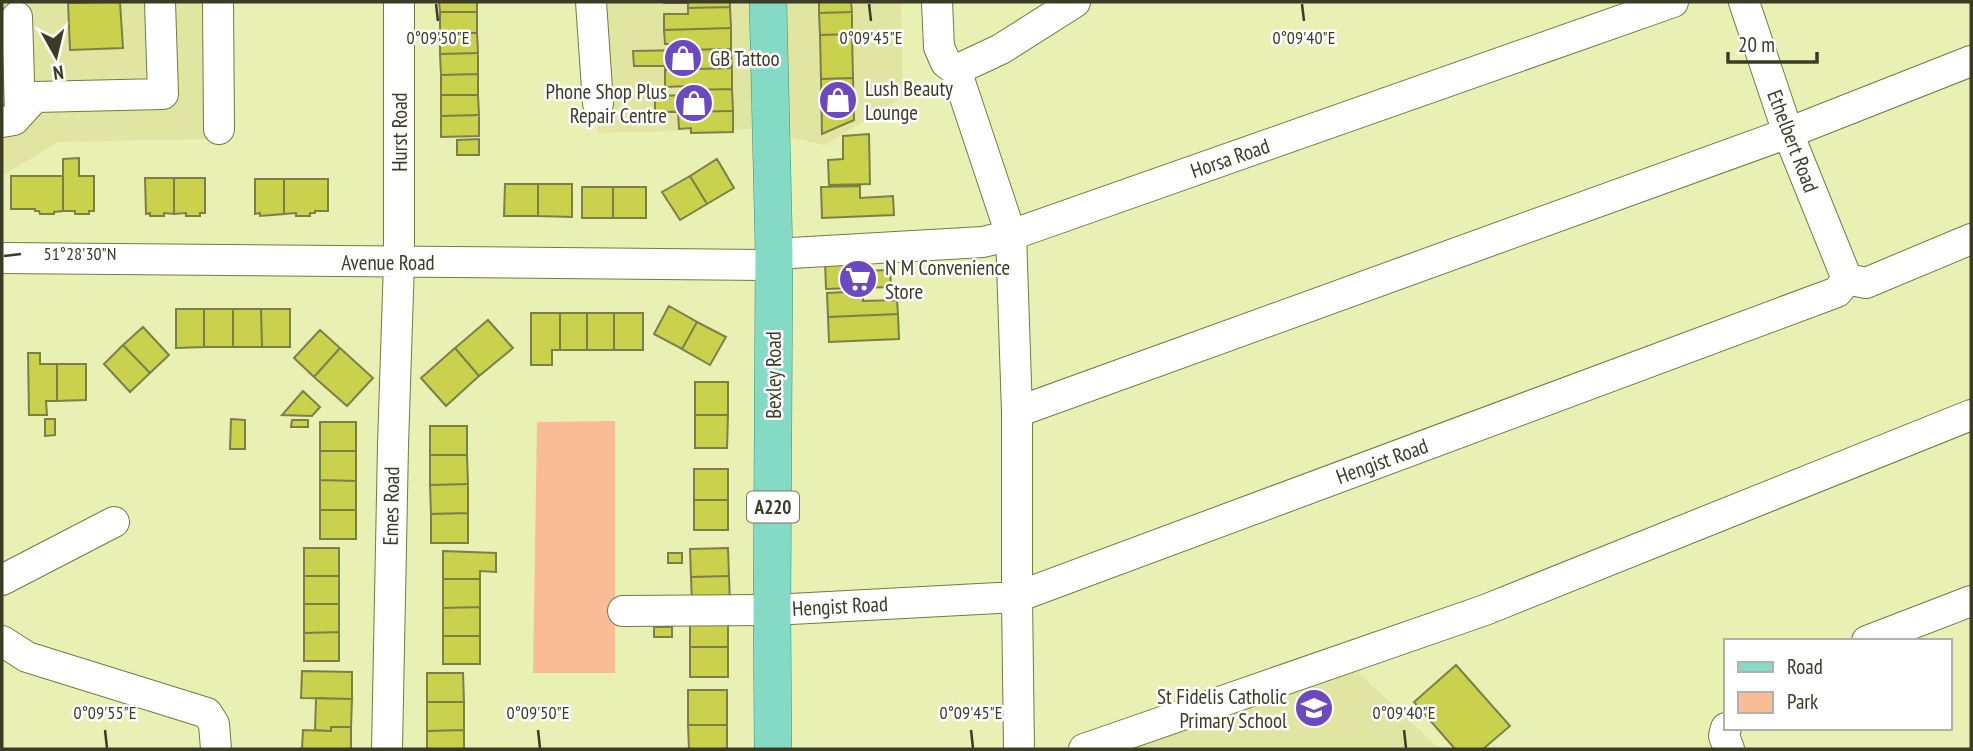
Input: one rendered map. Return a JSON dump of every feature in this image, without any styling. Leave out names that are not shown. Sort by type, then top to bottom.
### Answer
[{"type":"main road","name":"Bexley Road","points":[[768,2],[774,259],[773,749]]},
{"type":"street","points":[[11,117],[35,97],[163,94],[160,2]]},
{"type":"street","points":[[218,2],[219,129]]},
{"type":"street","name":"Hurst Road","points":[[398,2],[399,262]]},
{"type":"street","points":[[591,2],[598,103]]},
{"type":"street","points":[[937,2],[939,47],[946,63],[956,70],[1010,235],[1017,412],[1019,749]]},
{"type":"street","points":[[956,70],[1001,49],[1075,2]]},
{"type":"street","name":"Horsa Road","points":[[774,259],[983,242],[1010,235],[1673,2]]},
{"type":"street","name":"Ethelbert Road","points":[[1744,2],[1788,133],[1847,279]]},
{"type":"street","points":[[11,117],[17,18]]},
{"type":"street","points":[[1017,412],[1788,133],[1971,61]]},
{"type":"street","points":[[1847,279],[1866,283],[1971,239]]},
{"type":"street","name":"Avenue Road","points":[[2,258],[399,262],[774,259]]},
{"type":"street","name":"Emes Road","points":[[387,749],[399,262]]},
{"type":"street","name":"Hengist Road","points":[[623,611],[772,610],[1017,597],[1837,292],[1847,279]]},
{"type":"street","points":[[1084,749],[1485,610],[1971,415]]},
{"type":"street","points":[[2,580],[114,522]]},
{"type":"street","points":[[1872,639],[1971,601]]},
{"type":"street","points":[[2,641],[27,657],[207,713],[214,724],[216,749]]},
{"type":"street","points":[[1726,730],[1724,736],[1729,749]]},
{"type":"shaded area","points":[[2,2],[211,2],[212,139],[58,142],[2,176]]},
{"type":"shaded area","points":[[597,2],[901,2],[903,97],[825,145],[751,129],[598,133]]},
{"type":"shaded area","name":"St Fidelis Catholic Primary School","points":[[1351,666],[1440,749],[1113,749]]},
{"type":"green space","points":[[615,421],[615,673],[533,673],[537,422]]},
{"type":"building","points":[[120,2],[123,48],[70,50],[68,3]]},
{"type":"building","points":[[439,2],[477,2],[477,12],[440,12]]},
{"type":"building","points":[[664,2],[730,2],[730,7],[688,8],[688,3]]},
{"type":"building","points":[[819,2],[851,2],[852,12],[819,13]]},
{"type":"building","points":[[730,7],[731,28],[664,30],[664,14],[688,14],[688,8]]},
{"type":"building","points":[[440,12],[477,12],[477,33],[440,33]]},
{"type":"building","points":[[852,12],[852,34],[820,35],[819,13]]},
{"type":"building","points":[[731,28],[731,49],[677,50],[677,44],[665,44],[664,30]]},
{"type":"building","points":[[440,33],[477,33],[478,53],[440,54]]},
{"type":"building","points":[[852,34],[853,78],[821,79],[820,35]]},
{"type":"building","name":"GB Tattoo","points":[[731,49],[732,68],[665,70],[665,66],[634,66],[633,51]]},
{"type":"building","points":[[478,53],[478,74],[441,75],[440,54]]},
{"type":"building","points":[[732,68],[732,89],[690,90],[690,86],[665,87],[665,70]]},
{"type":"building","points":[[478,74],[478,95],[441,95],[441,75]]},
{"type":"building","name":"Lush Beauty Lounge","points":[[853,78],[854,120],[822,134],[821,79]]},
{"type":"building","name":"Phone Shop Plus Repair Centre","points":[[732,89],[733,111],[655,112],[655,96],[690,95],[690,90]]},
{"type":"building","points":[[441,95],[478,95],[479,115],[441,116]]},
{"type":"building","points":[[733,111],[733,132],[691,133],[691,128],[679,129],[678,112]]},
{"type":"building","points":[[479,115],[479,136],[441,137],[441,116]]},
{"type":"building","points":[[869,134],[870,184],[829,185],[828,160],[843,159],[843,136]]},
{"type":"building","points":[[479,139],[479,155],[457,155],[457,140]]},
{"type":"building","points":[[79,158],[79,176],[94,176],[94,211],[89,211],[89,214],[63,211],[63,159]]},
{"type":"building","points":[[717,159],[734,188],[707,204],[690,176]]},
{"type":"building","points":[[11,176],[63,176],[63,211],[40,214],[35,209],[11,209]]},
{"type":"building","points":[[690,176],[707,204],[680,220],[662,192]]},
{"type":"building","points":[[145,178],[174,178],[174,214],[146,214]]},
{"type":"building","points":[[174,178],[205,178],[205,213],[200,213],[200,216],[174,214]]},
{"type":"building","points":[[255,179],[284,179],[284,214],[255,214]]},
{"type":"building","points":[[284,179],[328,179],[328,211],[315,211],[310,213],[310,216],[284,214]]},
{"type":"building","points":[[505,184],[538,184],[538,216],[504,216]]},
{"type":"building","points":[[538,184],[572,184],[572,217],[538,216]]},
{"type":"building","points":[[860,186],[860,198],[893,196],[894,215],[822,218],[821,187]]},
{"type":"building","points":[[582,187],[613,187],[613,218],[582,218]]},
{"type":"building","points":[[613,187],[646,187],[646,218],[613,218]]},
{"type":"building","name":"N M Convenience Store","points":[[860,259],[860,271],[890,270],[891,287],[826,289],[825,261]]},
{"type":"building","points":[[863,291],[863,301],[897,300],[898,314],[828,317],[827,293]]},
{"type":"building","points":[[669,306],[697,322],[682,349],[654,334]]},
{"type":"building","points":[[176,309],[204,309],[204,347],[176,348]]},
{"type":"building","points":[[204,309],[233,309],[233,347],[204,347]]},
{"type":"building","points":[[233,309],[261,309],[262,347],[233,347]]},
{"type":"building","points":[[261,309],[290,309],[290,347],[262,347]]},
{"type":"building","points":[[531,313],[560,313],[560,350],[552,350],[552,365],[531,365]]},
{"type":"building","points":[[560,313],[587,313],[587,350],[560,350]]},
{"type":"building","points":[[587,313],[614,313],[614,350],[587,350]]},
{"type":"building","points":[[614,313],[643,313],[643,350],[614,350]]},
{"type":"building","points":[[898,314],[899,339],[829,342],[828,317]]},
{"type":"building","points":[[488,320],[513,348],[479,376],[455,348]]},
{"type":"building","points":[[697,322],[726,337],[710,365],[682,349]]},
{"type":"building","points":[[143,327],[169,355],[150,373],[123,345]]},
{"type":"building","points":[[320,330],[340,348],[314,377],[294,358]]},
{"type":"building","points":[[123,345],[150,373],[130,392],[104,364]]},
{"type":"building","points":[[340,348],[373,378],[347,406],[314,377]]},
{"type":"building","points":[[455,348],[479,376],[446,406],[421,378]]},
{"type":"building","points":[[28,353],[40,353],[40,364],[57,364],[57,401],[46,401],[47,415],[29,415]]},
{"type":"building","points":[[57,364],[86,364],[86,400],[57,401]]},
{"type":"building","points":[[695,382],[728,382],[728,415],[695,415]]},
{"type":"building","points":[[303,391],[320,407],[312,416],[282,415]]},
{"type":"building","points":[[695,415],[728,415],[727,448],[695,448]]},
{"type":"building","points":[[45,419],[55,419],[55,435],[45,436]]},
{"type":"building","points":[[231,419],[245,420],[245,449],[230,449]]},
{"type":"building","points":[[292,420],[308,420],[308,427],[291,427]]},
{"type":"building","points":[[320,422],[356,422],[356,451],[320,451]]},
{"type":"building","points":[[430,426],[467,426],[467,455],[430,455]]},
{"type":"building","points":[[320,451],[356,451],[356,481],[320,480]]},
{"type":"building","points":[[430,455],[467,455],[468,484],[430,485]]},
{"type":"building","points":[[694,469],[728,469],[728,500],[694,500]]},
{"type":"building","points":[[320,480],[356,481],[356,510],[320,510]]},
{"type":"building","points":[[468,484],[468,513],[431,514],[430,485]]},
{"type":"building","points":[[694,500],[728,500],[728,530],[694,530]]},
{"type":"building","points":[[320,510],[356,510],[356,539],[320,539]]},
{"type":"building","points":[[468,513],[468,543],[431,543],[431,514]]},
{"type":"building","points":[[304,548],[339,548],[339,576],[304,576]]},
{"type":"building","points":[[728,548],[729,576],[691,577],[690,549]]},
{"type":"building","points":[[443,551],[496,553],[496,572],[480,571],[480,579],[443,579]]},
{"type":"building","points":[[668,553],[682,553],[682,563],[668,563]]},
{"type":"building","points":[[304,576],[339,576],[339,604],[304,604]]},
{"type":"building","points":[[729,576],[730,603],[692,604],[691,577]]},
{"type":"building","points":[[443,579],[480,579],[480,607],[443,608]]},
{"type":"building","points":[[304,604],[339,604],[339,632],[304,633]]},
{"type":"building","points":[[480,607],[480,636],[443,636],[443,608]]},
{"type":"building","points":[[690,616],[728,616],[728,647],[690,647]]},
{"type":"building","points":[[654,627],[672,627],[672,637],[654,637]]},
{"type":"building","points":[[339,632],[339,661],[304,661],[304,633]]},
{"type":"building","points":[[443,636],[480,636],[480,664],[443,664]]},
{"type":"building","points":[[690,647],[728,647],[728,677],[690,677]]},
{"type":"building","points":[[1456,665],[1510,726],[1483,749],[1455,749],[1414,702]]},
{"type":"building","points":[[302,671],[352,672],[352,699],[301,698]]},
{"type":"building","points":[[427,673],[463,673],[464,702],[427,702]]},
{"type":"building","points":[[688,690],[727,690],[727,725],[688,725]]},
{"type":"building","points":[[316,698],[352,699],[351,727],[331,727],[331,731],[315,730]]},
{"type":"building","points":[[427,702],[464,702],[464,730],[427,731]]},
{"type":"building","points":[[688,725],[727,725],[727,749],[689,749]]},
{"type":"building","points":[[331,727],[351,727],[351,749],[302,749],[303,730],[331,731]]},
{"type":"building","points":[[464,730],[464,749],[427,749],[427,731]]},
{"type":"place","name":"GB Tattoo","points":[[683,58]]},
{"type":"place","name":"Lush Beauty Lounge","points":[[838,100]]},
{"type":"place","name":"Phone Shop Plus Repair Centre","points":[[694,103]]},
{"type":"place","name":"N M Convenience Store","points":[[858,279]]},
{"type":"place","name":"St Fidelis Catholic Primary School","points":[[1314,708]]}]
